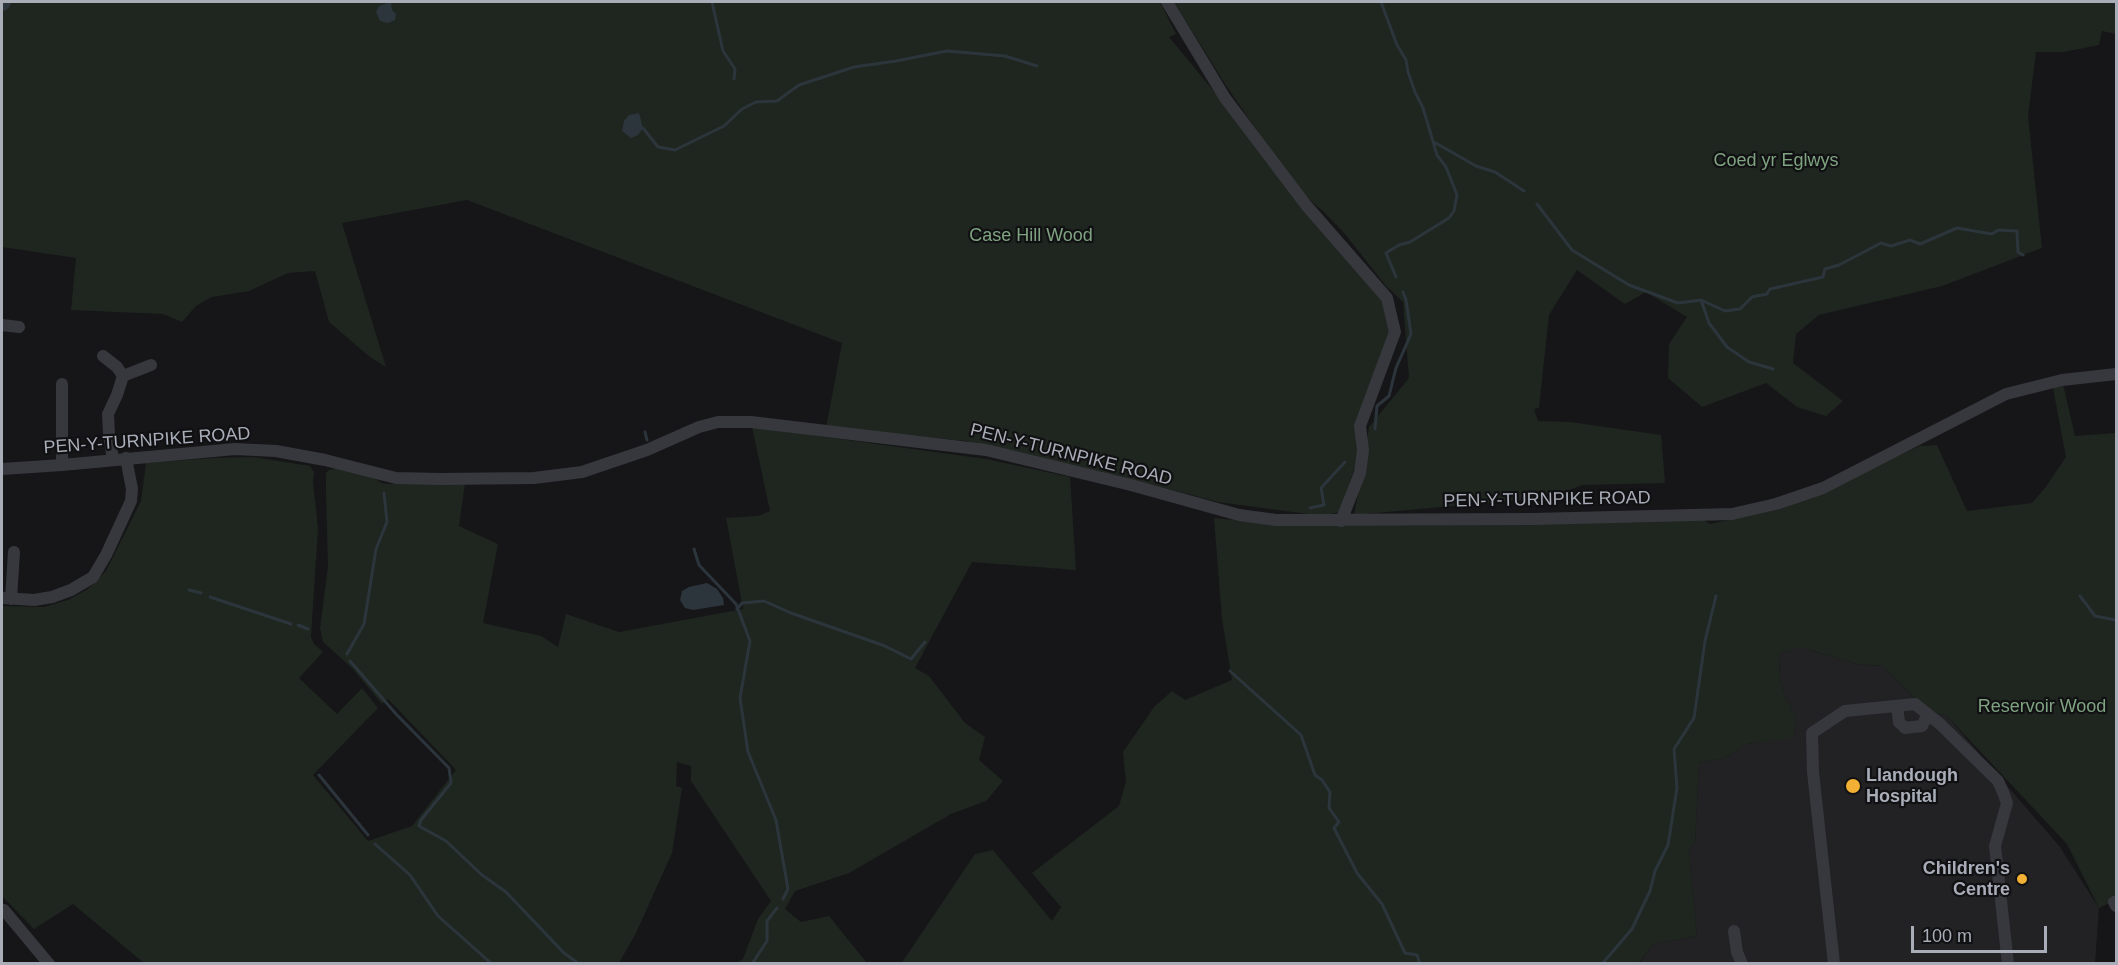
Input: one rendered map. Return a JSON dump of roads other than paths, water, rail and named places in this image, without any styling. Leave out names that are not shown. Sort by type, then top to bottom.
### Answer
[{"type":"street","points":[[1167,2],[1226,98],[1306,205],[1387,298],[1395,332],[1360,426],[1364,450],[1360,473],[1341,521]]},
{"type":"street","points":[[2,325],[19,327]]},
{"type":"street","points":[[103,356],[117,367],[123,376]]},
{"type":"street","points":[[123,376],[151,365]]},
{"type":"street","name":"PEN-Y-TURNPIKE ROAD","points":[[2,468],[62,465],[235,449],[276,451],[325,460],[396,478],[534,478],[582,472],[646,450],[699,427],[718,422],[751,422],[986,450],[1239,515],[1276,520],[1341,521],[1732,514],[1776,504],[1823,488],[2006,394],[2061,380],[2116,374]]},
{"type":"street","points":[[14,552],[6,599],[33,600],[52,597],[71,590],[93,577],[131,501],[132,489],[120,459],[108,414],[123,376]]},
{"type":"street","points":[[62,384],[62,465]]},
{"type":"street","points":[[1834,963],[1813,772],[1812,732],[1845,711],[1915,704],[1998,781],[2007,803],[1995,846],[2008,963]]},
{"type":"street","points":[[1897,706],[1899,722],[1905,728],[1922,726],[1928,714]]},
{"type":"street","points":[[4,909],[49,963]]},
{"type":"street","points":[[1734,931],[1737,952],[1742,963]]},
{"type":"waterway","points":[[712,2],[723,51],[735,69],[734,79]]},
{"type":"waterway","points":[[1381,2],[1397,45],[1406,60],[1408,72],[1423,108],[1437,155],[1446,167],[1457,195],[1454,211],[1449,218],[1410,242],[1399,245],[1386,253],[1396,277]]},
{"type":"waterway","points":[[643,128],[658,147],[675,150],[724,126],[742,109],[756,102],[777,101],[799,85],[854,67],[947,51],[1005,56],[1037,66]]},
{"type":"waterway","points":[[1434,142],[1476,166],[1495,172],[1524,191]]},
{"type":"waterway","points":[[1537,204],[1572,250],[1629,285],[1678,303],[1701,300],[1725,311],[1740,309],[1752,297],[1767,294],[1770,289],[1823,277],[1825,269],[1839,265],[1881,243],[1891,246],[1910,240],[1920,244],[1957,228],[1992,234],[1998,230],[2017,231],[2018,252],[2023,255]]},
{"type":"waterway","points":[[1375,429],[1377,406],[1389,396],[1396,368],[1411,334],[1403,292]]},
{"type":"waterway","points":[[1701,300],[1709,323],[1727,347],[1749,362],[1773,369]]},
{"type":"waterway","points":[[645,432],[647,440]]},
{"type":"waterway","points":[[1310,508],[1324,505],[1321,488],[1345,462]]},
{"type":"waterway","points":[[347,654],[364,624],[376,549],[387,522],[384,493]]},
{"type":"waterway","points":[[694,549],[699,565],[736,604],[750,641],[740,698],[748,752],[776,820],[788,889],[783,899]]},
{"type":"waterway","points":[[189,590],[201,593]]},
{"type":"waterway","points":[[1602,964],[1632,929],[1668,845],[1677,788],[1674,749],[1694,718],[1705,641],[1716,596]]},
{"type":"waterway","points":[[2080,596],[2095,616],[2116,620]]},
{"type":"waterway","points":[[210,597],[291,624]]},
{"type":"waterway","points":[[737,609],[742,603],[764,601],[791,613],[885,646],[911,659],[925,642]]},
{"type":"waterway","points":[[298,625],[308,629]]},
{"type":"waterway","points":[[350,661],[396,714],[449,768],[451,783],[421,820],[419,826],[446,841],[482,875],[506,892],[564,953],[579,964]]},
{"type":"waterway","points":[[1230,671],[1301,735],[1315,775],[1322,780],[1330,792],[1329,808],[1339,822],[1334,828],[1357,873],[1382,904],[1405,953],[1417,955],[1420,964]]},
{"type":"waterway","points":[[319,775],[368,835]]},
{"type":"waterway","points":[[375,844],[410,875],[438,916],[492,964]]},
{"type":"waterway","points":[[752,964],[767,941],[767,921],[777,908]]},
{"type":"place","name":"Llandough Hospital","points":[[1853,786]]},
{"type":"place","name":"Children's Centre","points":[[2022,879]]},
{"type":"park label","name":"Coed yr Eglwys","points":[[1776,161]]},
{"type":"park label","name":"Case Hill Wood","points":[[1031,236]]},
{"type":"park label","name":"Reservoir Wood","points":[[2042,707]]}]
